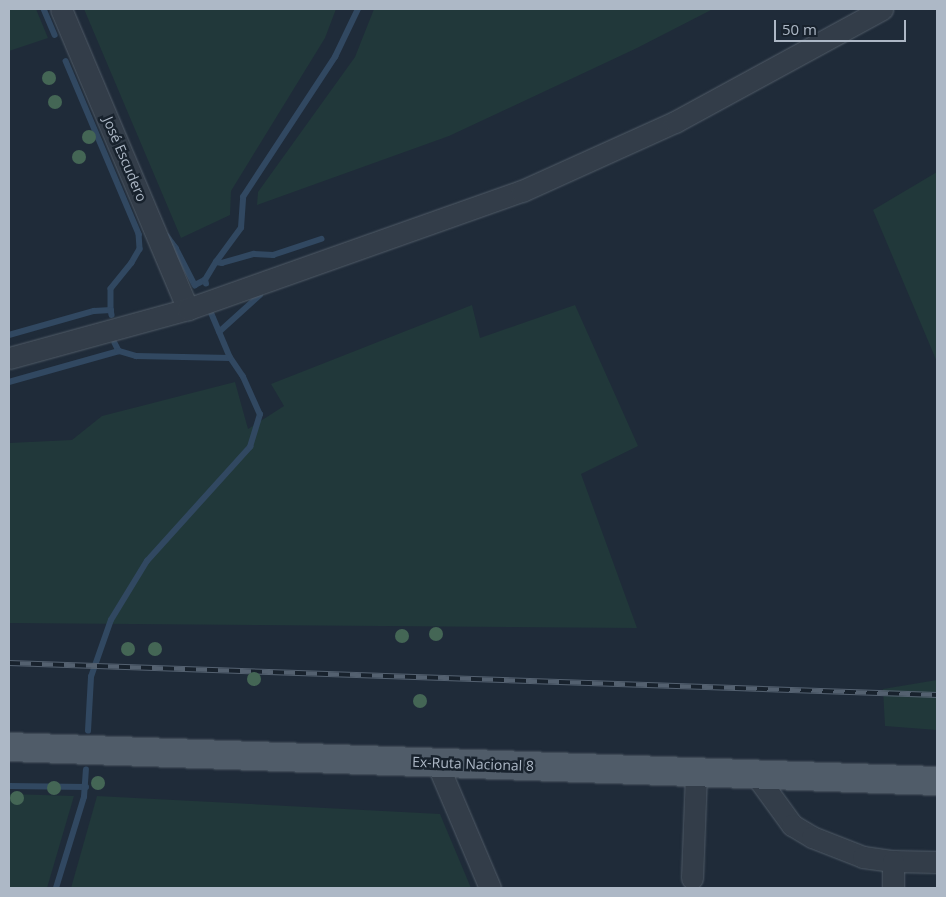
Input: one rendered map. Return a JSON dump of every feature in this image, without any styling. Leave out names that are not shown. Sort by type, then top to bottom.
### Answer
[{"type":"main road","name":"Ex-Ruta Nacional 8","points":[[9,747],[937,781]]},
{"type":"street","name":"José Escudero","points":[[61,9],[188,309]]},
{"type":"street","points":[[9,358],[188,309],[522,191],[675,122],[882,9]]},
{"type":"street","points":[[437,763],[490,888]]},
{"type":"street","points":[[692,878],[696,772]]},
{"type":"street","points":[[755,774],[792,825],[812,837],[862,857],[893,861],[937,862]]},
{"type":"street","points":[[892,888],[893,861]]},
{"type":"green space","points":[[9,9],[36,9],[48,38],[9,51]]},
{"type":"green space","points":[[84,9],[336,9],[325,38],[231,191],[230,215],[181,238]]},
{"type":"green space","points":[[374,9],[713,9],[637,48],[449,136],[257,205],[258,192],[355,57]]},
{"type":"green space","points":[[937,172],[937,362],[873,210]]},
{"type":"green space","points":[[472,305],[480,338],[575,305],[638,446],[581,474],[637,628],[9,623],[9,443],[72,440],[102,416],[235,382],[248,429],[284,406],[271,384]]},
{"type":"green space","points":[[937,680],[937,730],[885,726],[883,689]]},
{"type":"green space","points":[[9,794],[74,796],[47,888],[9,888]]},
{"type":"green space","points":[[97,796],[440,814],[471,888],[71,888]]},
{"type":"waterway","points":[[44,9],[55,35]]},
{"type":"waterway","points":[[206,284],[205,280],[216,262],[241,228],[243,197],[335,57],[358,9]]},
{"type":"waterway","points":[[66,61],[139,234],[140,249],[132,263],[111,289],[111,310]]},
{"type":"waterway","points":[[167,236],[176,248],[195,285],[205,280]]},
{"type":"waterway","points":[[216,262],[222,263],[254,254],[273,255],[321,239]]},
{"type":"waterway","points":[[219,332],[260,295]]},
{"type":"waterway","points":[[9,335],[94,311],[111,310],[112,315]]},
{"type":"waterway","points":[[88,731],[91,677],[111,620],[147,561],[250,447],[260,415],[243,377],[230,358],[211,313]]},
{"type":"waterway","points":[[115,343],[119,351]]},
{"type":"waterway","points":[[9,382],[119,351],[136,356],[230,358]]},
{"type":"waterway","points":[[56,888],[84,797],[86,770]]},
{"type":"waterway","points":[[9,786],[86,787]]},
{"type":"railway","points":[[9,663],[937,695]]}]
